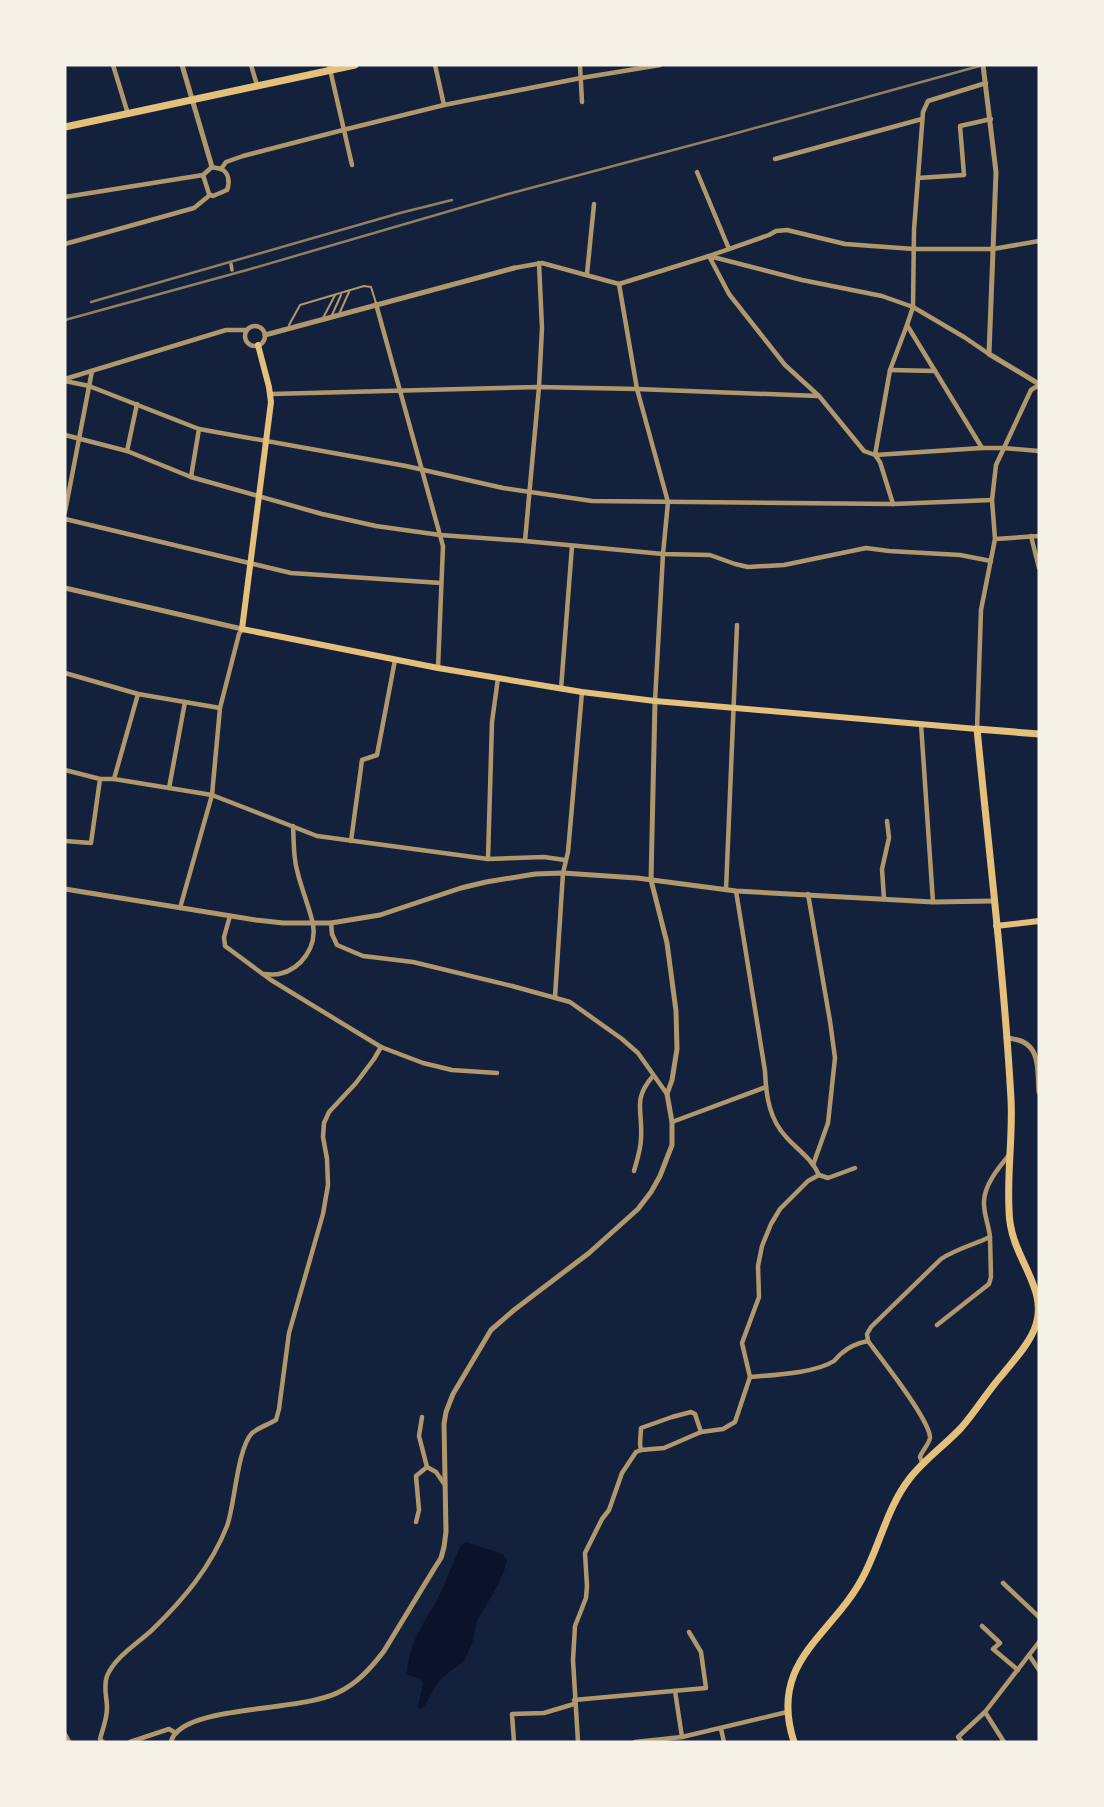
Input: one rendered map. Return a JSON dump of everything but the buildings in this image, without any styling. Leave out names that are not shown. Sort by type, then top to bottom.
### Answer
[{"type":"highway","points":[[65,127],[330,67],[355,65]]},
{"type":"highway","points":[[794,1742],[788,1712],[792,1679],[800,1662],[809,1647],[845,1605],[865,1574],[898,1495],[923,1464],[965,1424],[1029,1342],[1038,1317],[1039,1300],[1013,1242],[1009,1218],[1011,1100],[977,729],[1039,734]]},
{"type":"main road","points":[[258,345],[271,394],[242,629],[438,668],[582,692],[977,729]]},
{"type":"main road","points":[[996,926],[1039,921]]},
{"type":"street","points":[[113,65],[128,114]]},
{"type":"street","points":[[182,65],[212,167]]},
{"type":"street","points":[[251,65],[257,85]]},
{"type":"street","points":[[435,65],[444,105]]},
{"type":"street","points":[[580,65],[582,102]]},
{"type":"street","points":[[221,169],[226,162],[243,156],[444,105],[660,65]]},
{"type":"street","points":[[984,65],[996,172],[989,354]]},
{"type":"street","points":[[330,67],[352,165]]},
{"type":"street","points":[[892,504],[880,462],[875,455],[890,370],[913,307],[914,230],[923,112],[928,101],[986,83]]},
{"type":"street","points":[[775,159],[922,118]]},
{"type":"street","points":[[918,178],[964,175],[960,126],[991,119]]},
{"type":"street","points":[[65,242],[194,208],[210,195],[225,192],[229,185],[227,174],[212,167]]},
{"type":"street","points":[[65,197],[203,175],[212,167]]},
{"type":"street","points":[[697,172],[729,249]]},
{"type":"street","points":[[203,175],[210,195]]},
{"type":"street","points":[[587,274],[594,204]]},
{"type":"street","points":[[265,335],[538,263],[619,284],[709,256],[776,231],[787,230],[845,244],[914,248],[993,249],[1039,241]]},
{"type":"street","points":[[709,256],[802,280],[882,296],[913,307],[1039,384],[1031,390],[996,465],[992,500],[995,539],[981,610],[977,729]]},
{"type":"street","points":[[709,256],[729,293],[785,365],[819,396],[864,451],[875,455],[982,448],[1039,451]]},
{"type":"street","points":[[525,541],[531,492],[542,327],[538,263]]},
{"type":"street","points":[[231,264],[232,270]]},
{"type":"street","points":[[619,284],[637,389],[668,502],[656,701],[651,880],[667,943],[676,1011],[677,1049],[667,1094]]},
{"type":"street","points":[[376,304],[443,546],[438,668]]},
{"type":"street","points":[[907,325],[982,448]]},
{"type":"street","points":[[252,326],[263,329],[263,341],[258,345],[248,343],[245,336],[247,330],[252,326]]},
{"type":"street","points":[[65,380],[226,330],[247,330]]},
{"type":"street","points":[[890,370],[935,371]]},
{"type":"street","points":[[65,512],[92,371]]},
{"type":"street","points":[[65,380],[89,386],[199,429],[531,492],[592,501],[892,504],[992,500]]},
{"type":"street","points":[[271,394],[539,387],[819,396]]},
{"type":"street","points":[[127,451],[137,404]]},
{"type":"street","points":[[191,477],[199,429]]},
{"type":"street","points":[[65,435],[127,451],[191,477],[258,497],[350,520],[440,535],[663,554],[709,555],[748,567],[783,565],[866,548],[960,555],[990,561]]},
{"type":"street","points":[[65,519],[304,575],[441,583]]},
{"type":"street","points":[[1031,536],[1039,568]]},
{"type":"street","points":[[995,539],[1039,536]]},
{"type":"street","points":[[561,689],[572,546]]},
{"type":"street","points":[[65,588],[242,629],[220,708],[212,795],[180,908]]},
{"type":"street","points":[[726,890],[737,625]]},
{"type":"street","points":[[351,841],[362,760],[377,755],[395,660]]},
{"type":"street","points":[[65,673],[138,694],[220,708]]},
{"type":"street","points":[[488,859],[492,722],[498,678]]},
{"type":"street","points":[[555,997],[563,873],[568,852],[582,692]]},
{"type":"street","points":[[114,779],[138,694]]},
{"type":"street","points":[[169,788],[185,702]]},
{"type":"street","points":[[921,724],[933,902]]},
{"type":"street","points":[[65,770],[100,779],[212,795],[317,836],[488,859],[544,856],[565,860]]},
{"type":"street","points":[[65,841],[91,843],[100,779]]},
{"type":"street","points":[[884,899],[882,869],[889,838],[887,821]]},
{"type":"street","points":[[262,974],[280,974],[297,967],[308,954],[313,939],[313,924],[295,864],[293,826]]},
{"type":"street","points":[[65,889],[230,916],[313,924],[380,915],[486,881],[563,873],[651,880],[736,891],[933,902],[993,901]]},
{"type":"street","points":[[736,891],[772,1118],[819,1175],[828,1178],[855,1168]]},
{"type":"street","points":[[808,894],[835,1058],[828,1123],[813,1165]]},
{"type":"street","points":[[230,916],[224,937],[225,946],[262,974],[381,1047],[423,1063],[452,1070],[497,1073]]},
{"type":"street","points":[[171,1742],[176,1733],[209,1717],[319,1700],[337,1693],[363,1676],[384,1651],[441,1558],[446,1532],[444,1424],[453,1394],[491,1330],[589,1253],[638,1209],[651,1192],[672,1145],[672,1122],[667,1094],[638,1053],[580,1008],[555,997],[413,962],[363,956],[337,945],[331,923]]},
{"type":"street","points":[[1006,1038],[1024,1041],[1033,1050],[1039,1092]]},
{"type":"street","points":[[103,1742],[100,1739],[106,1723],[105,1687],[113,1665],[163,1619],[203,1573],[228,1523],[245,1447],[253,1433],[276,1420],[289,1333],[320,1225],[328,1185],[324,1123],[329,1112],[356,1083],[381,1047]]},
{"type":"street","points":[[634,1171],[642,1139],[640,1097],[644,1086],[653,1076]]},
{"type":"street","points":[[672,1122],[766,1087]]},
{"type":"street","points":[[937,1325],[989,1284],[990,1237],[984,1206],[985,1194],[1010,1153]]},
{"type":"street","points":[[578,1742],[573,1660],[575,1626],[586,1598],[584,1553],[609,1510],[624,1470],[636,1452],[664,1448],[701,1432],[723,1429],[736,1422],[750,1377],[742,1343],[759,1297],[758,1266],[762,1246],[780,1209],[808,1181],[819,1175]]},
{"type":"street","points":[[923,1464],[920,1457],[930,1437],[929,1431],[920,1413],[868,1341],[867,1334],[941,1259],[990,1237]]},
{"type":"street","points":[[750,1377],[809,1369],[833,1361],[857,1343],[868,1341]]},
{"type":"street","points":[[642,1450],[641,1429],[672,1417],[691,1412],[695,1414],[701,1432]]},
{"type":"street","points":[[422,1417],[419,1436],[427,1467],[436,1472],[445,1486]]},
{"type":"street","points":[[416,1522],[419,1510],[416,1476],[427,1467]]},
{"type":"street","points":[[1003,1583],[1039,1617]]},
{"type":"street","points":[[982,1626],[1000,1643],[993,1649],[1018,1670]]},
{"type":"street","points":[[514,1742],[512,1714],[544,1713],[574,1702],[706,1688],[701,1652],[689,1632]]},
{"type":"street","points":[[961,1742],[958,1737],[985,1712],[1039,1642]]},
{"type":"street","points":[[1029,1655],[1039,1670]]},
{"type":"street","points":[[675,1691],[682,1737]]},
{"type":"street","points":[[635,1742],[682,1737],[788,1712]]},
{"type":"street","points":[[985,1712],[1004,1742]]},
{"type":"street","points":[[130,1742],[169,1729],[176,1733]]},
{"type":"street","points":[[721,1729],[724,1742]]},
{"type":"street","points":[[65,1735],[69,1742]]},
{"type":"lane","points":[[288,328],[300,305],[349,291],[369,286],[376,304]]},
{"type":"lane","points":[[335,315],[349,291]]},
{"type":"lane","points":[[335,315],[342,293]]},
{"type":"lane","points":[[322,319],[335,295]]},
{"type":"water","points":[[466,1542],[503,1554],[507,1560],[504,1571],[477,1621],[472,1644],[464,1661],[443,1677],[424,1707],[419,1709],[423,1683],[419,1678],[407,1674],[412,1649],[461,1545]]},
{"type":"railway","points":[[65,320],[508,194],[983,65]]},
{"type":"railway","points":[[91,302],[452,200]]}]
